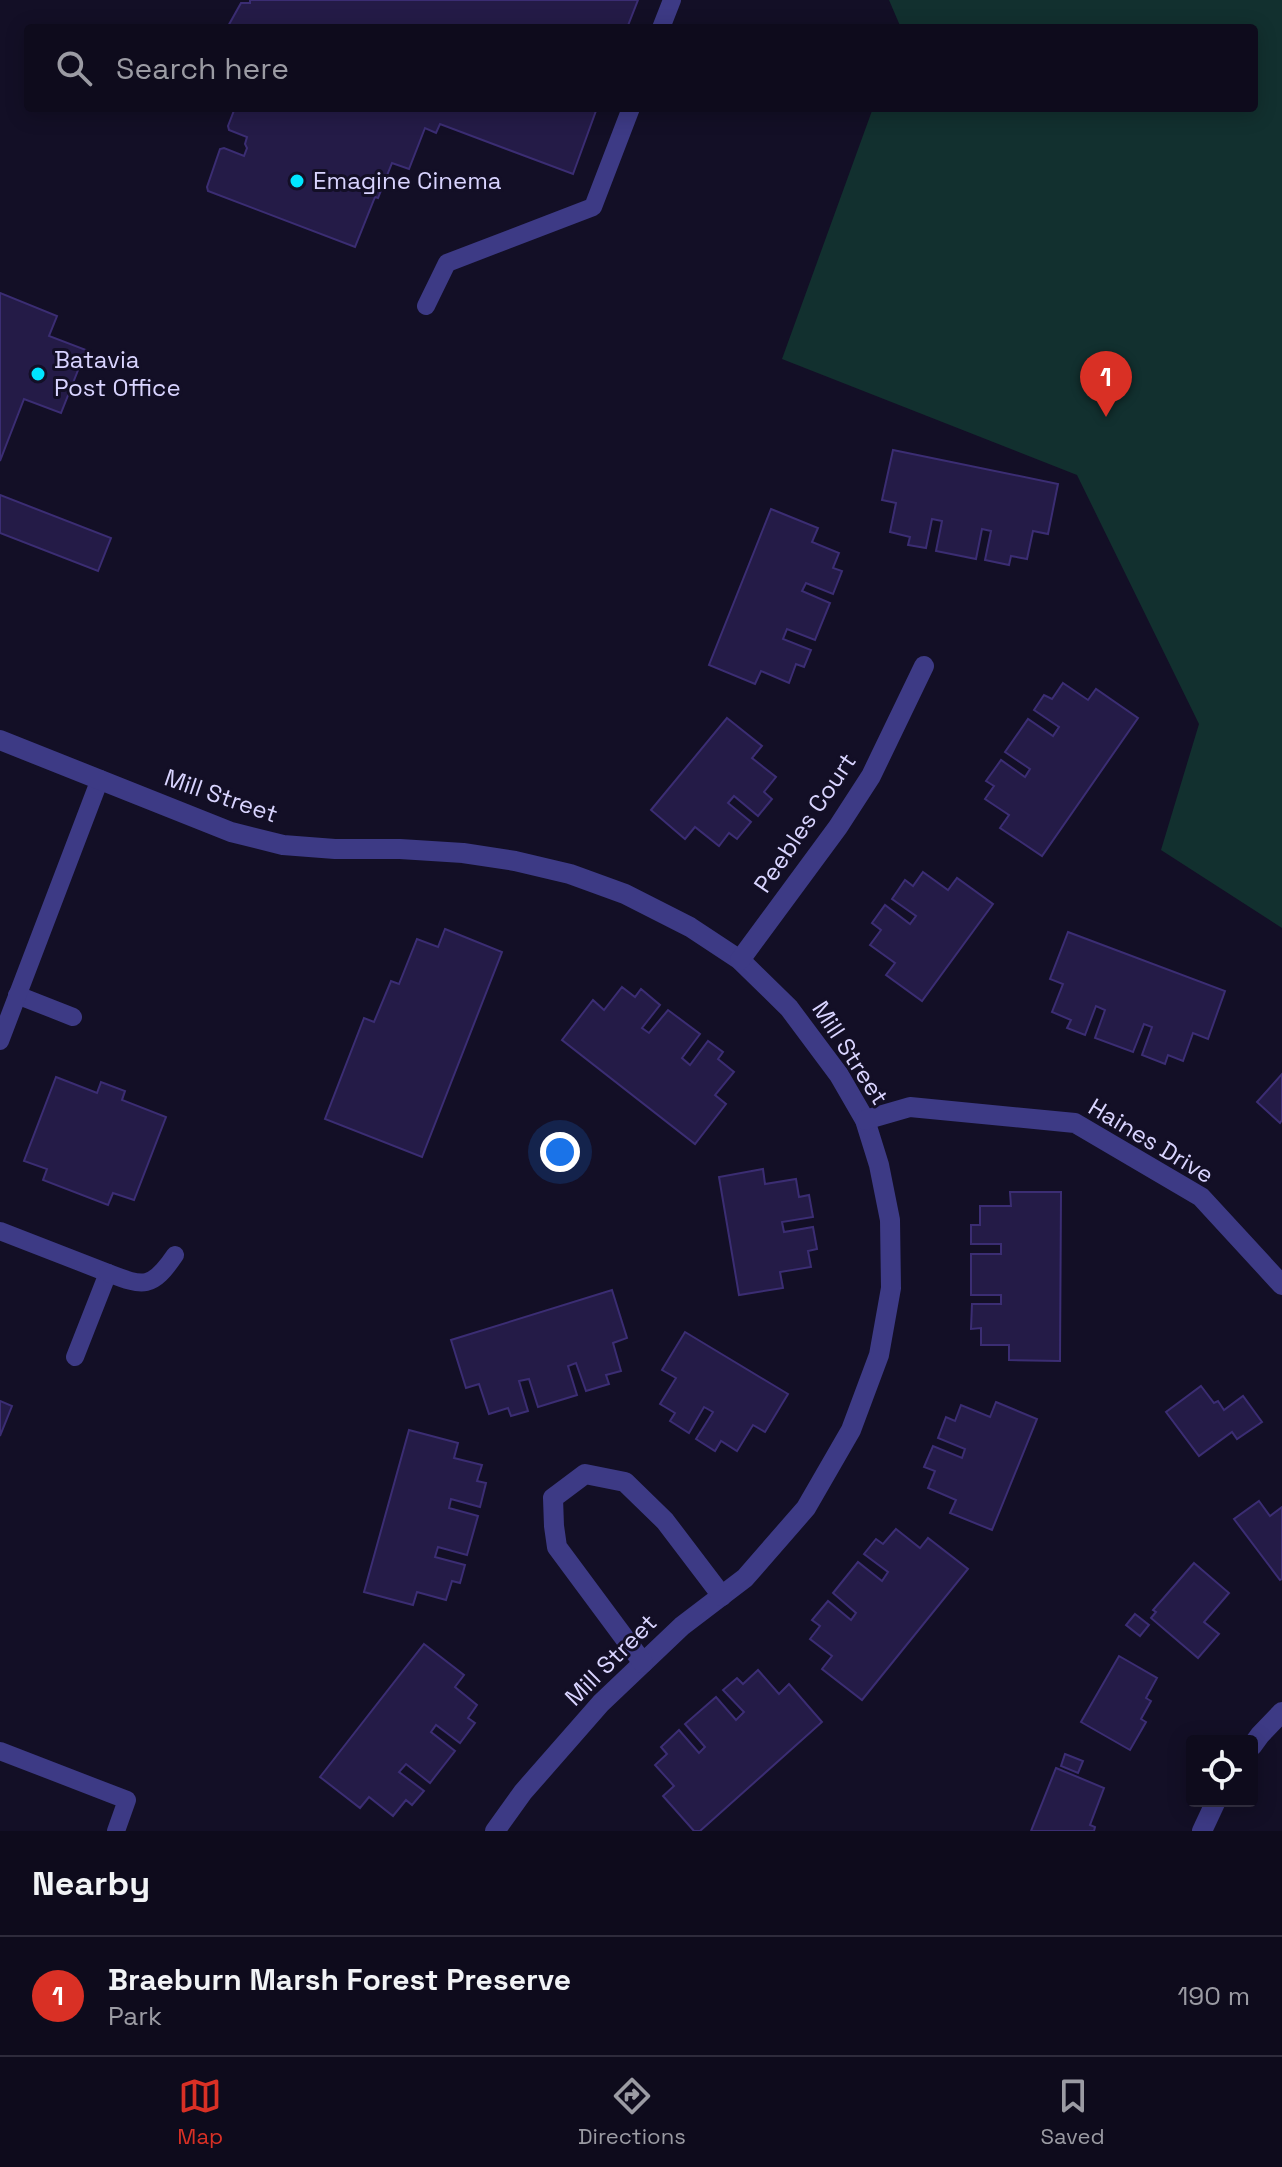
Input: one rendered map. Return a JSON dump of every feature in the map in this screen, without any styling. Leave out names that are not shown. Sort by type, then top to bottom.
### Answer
[{"type":"street","name":"Peebles Court","points":[[740,960],[838,827],[871,776],[924,666]]},
{"type":"street","name":"Mill Street","points":[[0,740],[231,832],[283,845],[463,853],[570,874],[625,894],[690,927],[740,960],[789,1008],[839,1075],[865,1120],[879,1165],[890,1220],[891,1288],[879,1355],[851,1430],[806,1508],[745,1578],[682,1626],[601,1703],[523,1792],[495,1831]]},
{"type":"street","name":"Haines Drive","points":[[865,1120],[910,1107],[1075,1123],[1201,1197],[1282,1285]]},
{"type":"street","points":[[643,1663],[557,1547],[553,1498],[585,1474],[625,1482],[665,1521],[722,1596]]},
{"type":"street","points":[[1258,1738],[1282,1712]]},
{"type":"street","points":[[1202,1831],[1213,1807]]},
{"type":"lane","points":[[663,24],[672,0]]},
{"type":"lane","points":[[426,306],[447,263],[593,207],[629,112]]},
{"type":"lane","points":[[0,1041],[100,779]]},
{"type":"lane","points":[[17,995],[73,1017]]},
{"type":"lane","points":[[0,1231],[135,1283],[150,1282],[163,1274],[175,1255]]},
{"type":"lane","points":[[75,1357],[108,1273]]},
{"type":"lane","points":[[0,1751],[127,1800],[116,1831]]},
{"type":"green space","points":[[889,0],[1282,0],[1282,928],[1161,850],[1199,724],[1077,475],[782,359],[872,112],[1258,112],[1258,24],[899,24]]},
{"type":"building","points":[[250,0],[638,0],[629,24],[229,24],[241,3],[250,3]]},
{"type":"building","name":"Emagine Cinema","points":[[233,112],[596,112],[573,174],[440,124],[436,133],[425,128],[409,169],[392,163],[355,247],[208,191],[220,149],[244,156],[247,148],[247,137],[229,130]]},
{"type":"building","name":"Batavia Post Office","points":[[0,293],[57,316],[49,336],[86,350],[61,413],[24,399],[0,461]]},
{"type":"building","points":[[893,450],[1058,484],[1048,534],[1033,531],[1027,559],[1011,556],[1009,565],[985,560],[991,531],[982,529],[976,559],[936,551],[942,521],[932,519],[926,548],[908,545],[910,537],[890,532],[896,503],[882,500]]},
{"type":"building","points":[[0,495],[111,538],[98,571],[0,533]]},
{"type":"building","points":[[771,509],[818,528],[812,542],[839,553],[833,568],[842,571],[833,594],[806,583],[802,591],[830,603],[815,640],[787,629],[783,639],[811,650],[804,667],[796,664],[789,683],[761,671],[755,684],[709,665]]},
{"type":"building","points":[[1063,683],[1088,700],[1096,689],[1138,718],[1042,856],[1000,828],[1009,815],[985,799],[994,786],[986,781],[1001,760],[1025,777],[1030,769],[1005,752],[1028,719],[1053,736],[1059,727],[1034,710],[1044,695],[1052,699]]},
{"type":"building","points":[[727,718],[762,746],[752,758],[776,777],[764,792],[772,799],[758,816],[734,796],[728,803],[751,822],[737,839],[729,833],[719,846],[695,827],[685,839],[651,810]]},
{"type":"building","points":[[923,872],[948,890],[957,878],[993,904],[922,1001],[886,975],[895,963],[870,945],[881,930],[872,923],[885,905],[910,924],[916,916],[892,899],[905,880],[913,886]]},
{"type":"building","points":[[445,929],[502,952],[422,1157],[325,1119],[364,1018],[374,1022],[391,981],[399,984],[417,939],[438,947]]},
{"type":"building","points":[[1068,932],[1225,991],[1208,1039],[1193,1033],[1183,1061],[1168,1055],[1165,1064],[1142,1055],[1152,1027],[1144,1024],[1133,1052],[1095,1038],[1105,1010],[1096,1006],[1085,1035],[1067,1028],[1071,1020],[1052,1012],[1063,984],[1050,979]]},
{"type":"building","points":[[622,987],[635,997],[641,989],[660,1005],[642,1028],[649,1033],[668,1010],[700,1034],[682,1058],[690,1065],[708,1041],[723,1052],[718,1059],[734,1072],[715,1095],[726,1104],[695,1144],[562,1040],[593,1000],[604,1010]]},
{"type":"building","points":[[1282,1074],[1282,1120],[1280,1123],[1257,1102]]},
{"type":"building","points":[[56,1077],[97,1093],[101,1082],[125,1091],[122,1100],[166,1117],[134,1200],[113,1193],[108,1205],[43,1180],[47,1169],[24,1161]]},
{"type":"building","points":[[763,1169],[765,1184],[796,1179],[799,1197],[809,1195],[813,1217],[782,1222],[784,1232],[813,1227],[817,1249],[808,1251],[811,1267],[780,1272],[783,1288],[739,1295],[719,1177]]},
{"type":"building","points":[[1010,1192],[1061,1192],[1060,1361],[1009,1360],[1009,1345],[981,1345],[981,1328],[971,1329],[972,1304],[1001,1304],[1001,1295],[971,1295],[971,1254],[1001,1254],[1001,1244],[971,1244],[971,1225],[980,1225],[980,1206],[1011,1206]]},
{"type":"building","points":[[612,1290],[627,1338],[613,1343],[621,1371],[606,1375],[609,1384],[586,1391],[576,1363],[568,1366],[577,1395],[538,1407],[529,1379],[519,1381],[528,1411],[511,1416],[508,1408],[489,1414],[479,1384],[466,1388],[451,1340]]},
{"type":"building","points":[[685,1332],[788,1394],[765,1432],[753,1425],[737,1451],[721,1441],[715,1451],[696,1439],[713,1412],[704,1407],[689,1433],[670,1421],[675,1413],[660,1404],[676,1378],[662,1370]]},
{"type":"building","points":[[1201,1386],[1224,1410],[1243,1396],[1262,1422],[1237,1439],[1232,1432],[1199,1456],[1166,1412]]},
{"type":"building","points":[[0,1401],[12,1406],[0,1436]]},
{"type":"building","points":[[996,1402],[1037,1419],[992,1530],[950,1513],[956,1500],[928,1488],[935,1471],[924,1467],[933,1446],[962,1458],[965,1449],[938,1438],[946,1417],[955,1421],[961,1405],[990,1417]]},
{"type":"building","points":[[409,1430],[458,1443],[454,1458],[482,1465],[477,1481],[486,1483],[480,1507],[451,1499],[449,1508],[478,1516],[467,1555],[438,1547],[435,1557],[465,1565],[460,1583],[452,1581],[446,1600],[417,1592],[413,1605],[364,1592]]},
{"type":"building","points":[[1259,1501],[1270,1516],[1282,1507],[1280,1580],[1234,1519]]},
{"type":"building","points":[[896,1529],[920,1548],[928,1538],[968,1569],[862,1700],[822,1669],[832,1656],[810,1639],[820,1626],[812,1620],[828,1601],[851,1620],[856,1613],[833,1593],[858,1562],[882,1581],[888,1572],[864,1554],[876,1539],[883,1544]]},
{"type":"building","points":[[1194,1563],[1229,1593],[1204,1622],[1219,1634],[1198,1658],[1151,1618],[1156,1612],[1153,1610]]},
{"type":"building","points":[[1135,1614],[1149,1625],[1140,1636],[1126,1625]]},
{"type":"building","points":[[424,1644],[464,1675],[455,1687],[477,1705],[468,1718],[475,1723],[460,1743],[436,1725],[431,1732],[455,1751],[430,1783],[406,1764],[399,1772],[424,1791],[412,1805],[406,1800],[393,1816],[369,1797],[360,1808],[320,1777]]},
{"type":"building","points":[[1119,1656],[1157,1678],[1146,1698],[1151,1701],[1141,1719],[1146,1722],[1130,1750],[1081,1722]]},
{"type":"building","points":[[758,1670],[779,1694],[789,1684],[822,1722],[700,1831],[694,1831],[663,1796],[674,1786],[655,1765],[667,1754],[661,1747],[679,1730],[699,1753],[705,1747],[685,1724],[716,1697],[736,1720],[744,1712],[723,1690],[737,1678],[743,1684]]},
{"type":"building","points":[[1065,1754],[1083,1761],[1078,1773],[1061,1766]]},
{"type":"building","points":[[1056,1768],[1104,1788],[1090,1825],[1095,1827],[1094,1831],[1031,1831]]},
{"type":"place","name":"Emagine Cinema","points":[[297,181]]},
{"type":"place","name":"Batavia Post Office","points":[[38,374]]},
{"type":"place","name":"Braeburn Marsh Forest Preserve","points":[[1106,417]]}]
